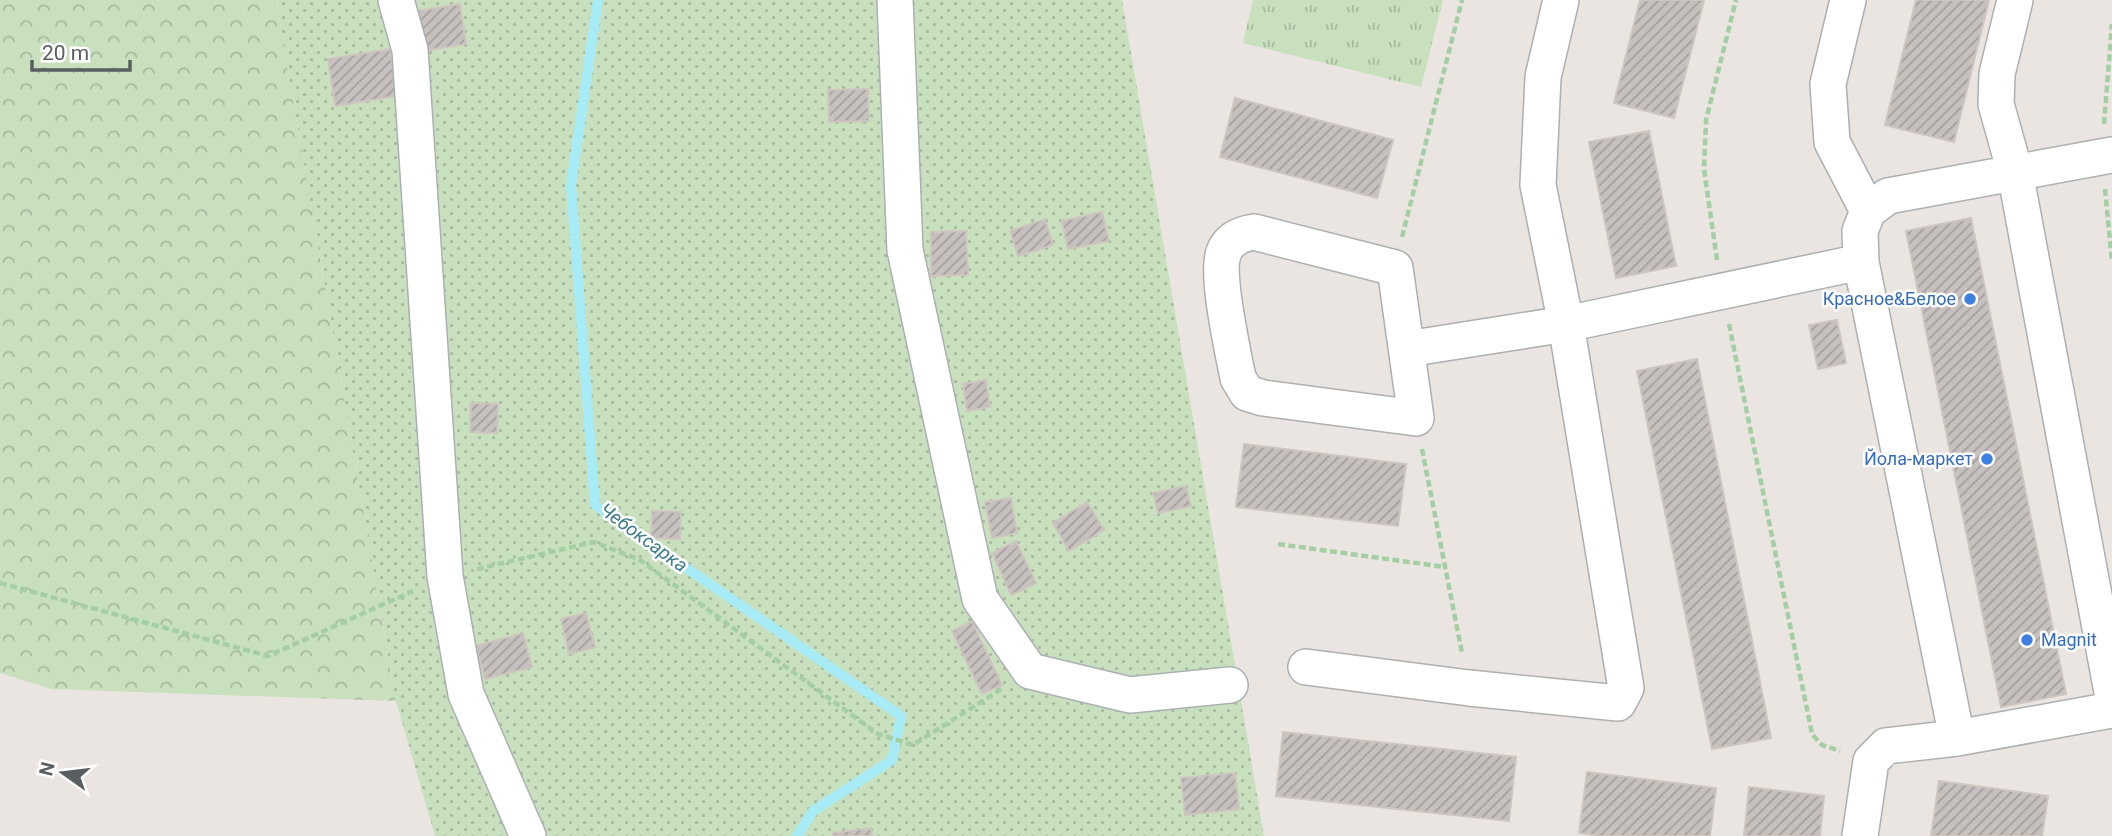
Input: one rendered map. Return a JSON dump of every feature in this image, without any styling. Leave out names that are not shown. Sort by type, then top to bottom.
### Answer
[{"type":"lane","points":[[396,0],[410,50],[445,576],[466,694],[528,836]]},
{"type":"lane","points":[[895,0],[905,250],[980,599],[1030,671],[1130,695],[1230,685]]},
{"type":"lane","points":[[1306,667],[1469,688],[1618,703],[1626,688],[1566,324],[1538,185],[1543,77],[1561,0]]},
{"type":"lane","points":[[1848,0],[1828,84],[1832,142],[1868,211]]},
{"type":"lane","points":[[2015,0],[1997,74],[1996,104],[2015,173],[2112,692]]},
{"type":"lane","points":[[1957,738],[1861,262],[1860,231],[1868,211],[1888,197],[2112,155]]},
{"type":"lane","points":[[1254,232],[1395,268],[1407,349],[1416,418],[1263,398],[1247,393],[1238,378],[1220,272],[1224,251],[1238,235],[1254,232]]},
{"type":"lane","points":[[1407,349],[1566,324],[1861,262]]},
{"type":"lane","points":[[1860,836],[1871,761],[1886,746],[1957,738],[2112,710]]},
{"type":"path","points":[[1395,268],[1462,0]]},
{"type":"path","points":[[1736,0],[1706,120],[1704,169],[1722,291],[1812,734],[1822,745],[1871,761]]},
{"type":"path","points":[[1416,418],[1469,688]]},
{"type":"path","points":[[1278,544],[1445,567]]},
{"type":"path","points":[[878,734],[913,745],[1030,671]]},
{"type":"green space","points":[[0,0],[276,0],[396,701],[51,689],[0,673]]},
{"type":"green space","points":[[276,0],[1122,0],[1264,836],[435,836],[396,701]]},
{"type":"green space","points":[[1253,0],[1443,0],[1421,87],[1243,43]]},
{"type":"building","points":[[1640,0],[1704,0],[1674,118],[1614,103]]},
{"type":"building","points":[[1916,0],[1989,0],[1954,142],[1885,125]]},
{"type":"building","points":[[460,4],[466,44],[423,51],[417,11]]},
{"type":"building","points":[[390,49],[397,96],[335,106],[328,59]]},
{"type":"building","points":[[868,89],[869,121],[829,122],[828,90]]},
{"type":"building","points":[[1235,98],[1393,140],[1377,198],[1220,157]]},
{"type":"building","points":[[1649,131],[1676,266],[1616,278],[1589,142]]},
{"type":"building","points":[[1102,212],[1109,241],[1068,249],[1062,221]]},
{"type":"building","points":[[1971,218],[2066,694],[2001,707],[1906,231]]},
{"type":"building","points":[[1045,219],[1053,245],[1018,256],[1010,231]]},
{"type":"building","points":[[966,231],[968,275],[931,276],[931,232]]},
{"type":"building","points":[[1837,320],[1846,363],[1818,369],[1809,325]]},
{"type":"building","points":[[1697,359],[1771,738],[1712,749],[1637,371]]},
{"type":"building","points":[[986,380],[990,407],[967,411],[963,384]]},
{"type":"building","points":[[471,403],[498,404],[497,433],[470,432]]},
{"type":"building","points":[[1244,444],[1406,464],[1398,526],[1236,507]]},
{"type":"building","points":[[1186,486],[1191,506],[1158,513],[1153,493]]},
{"type":"building","points":[[1011,498],[1017,533],[992,538],[985,502]]},
{"type":"building","points":[[1087,502],[1104,530],[1069,551],[1053,523]]},
{"type":"building","points":[[652,511],[681,512],[680,539],[651,538]]},
{"type":"building","points":[[1016,541],[1036,583],[1011,595],[992,553]]},
{"type":"building","points":[[586,613],[595,647],[569,654],[561,619]]},
{"type":"building","points":[[972,621],[1002,685],[982,694],[952,631]]},
{"type":"building","points":[[523,633],[532,667],[485,679],[476,646]]},
{"type":"building","points":[[1283,732],[1516,757],[1509,821],[1276,796]]},
{"type":"building","points":[[1587,772],[1716,788],[1710,836],[1600,836],[1579,833]]},
{"type":"building","points":[[1235,773],[1239,809],[1185,815],[1181,778]]},
{"type":"building","points":[[1939,781],[2048,796],[2042,836],[1931,836]]},
{"type":"building","points":[[1749,787],[1824,796],[1820,836],[1744,836]]},
{"type":"building","points":[[871,828],[872,836],[833,836],[833,833]]},
{"type":"waterway","name":"Чебоксарка","points":[[598,0],[571,185],[595,505],[901,716],[892,760],[813,811],[797,836]]},
{"type":"place","name":"Красное&Белое","points":[[1970,299]]},
{"type":"place","name":"Йола-маркет","points":[[1987,459]]},
{"type":"place","name":"Magnit","points":[[2027,640]]}]
